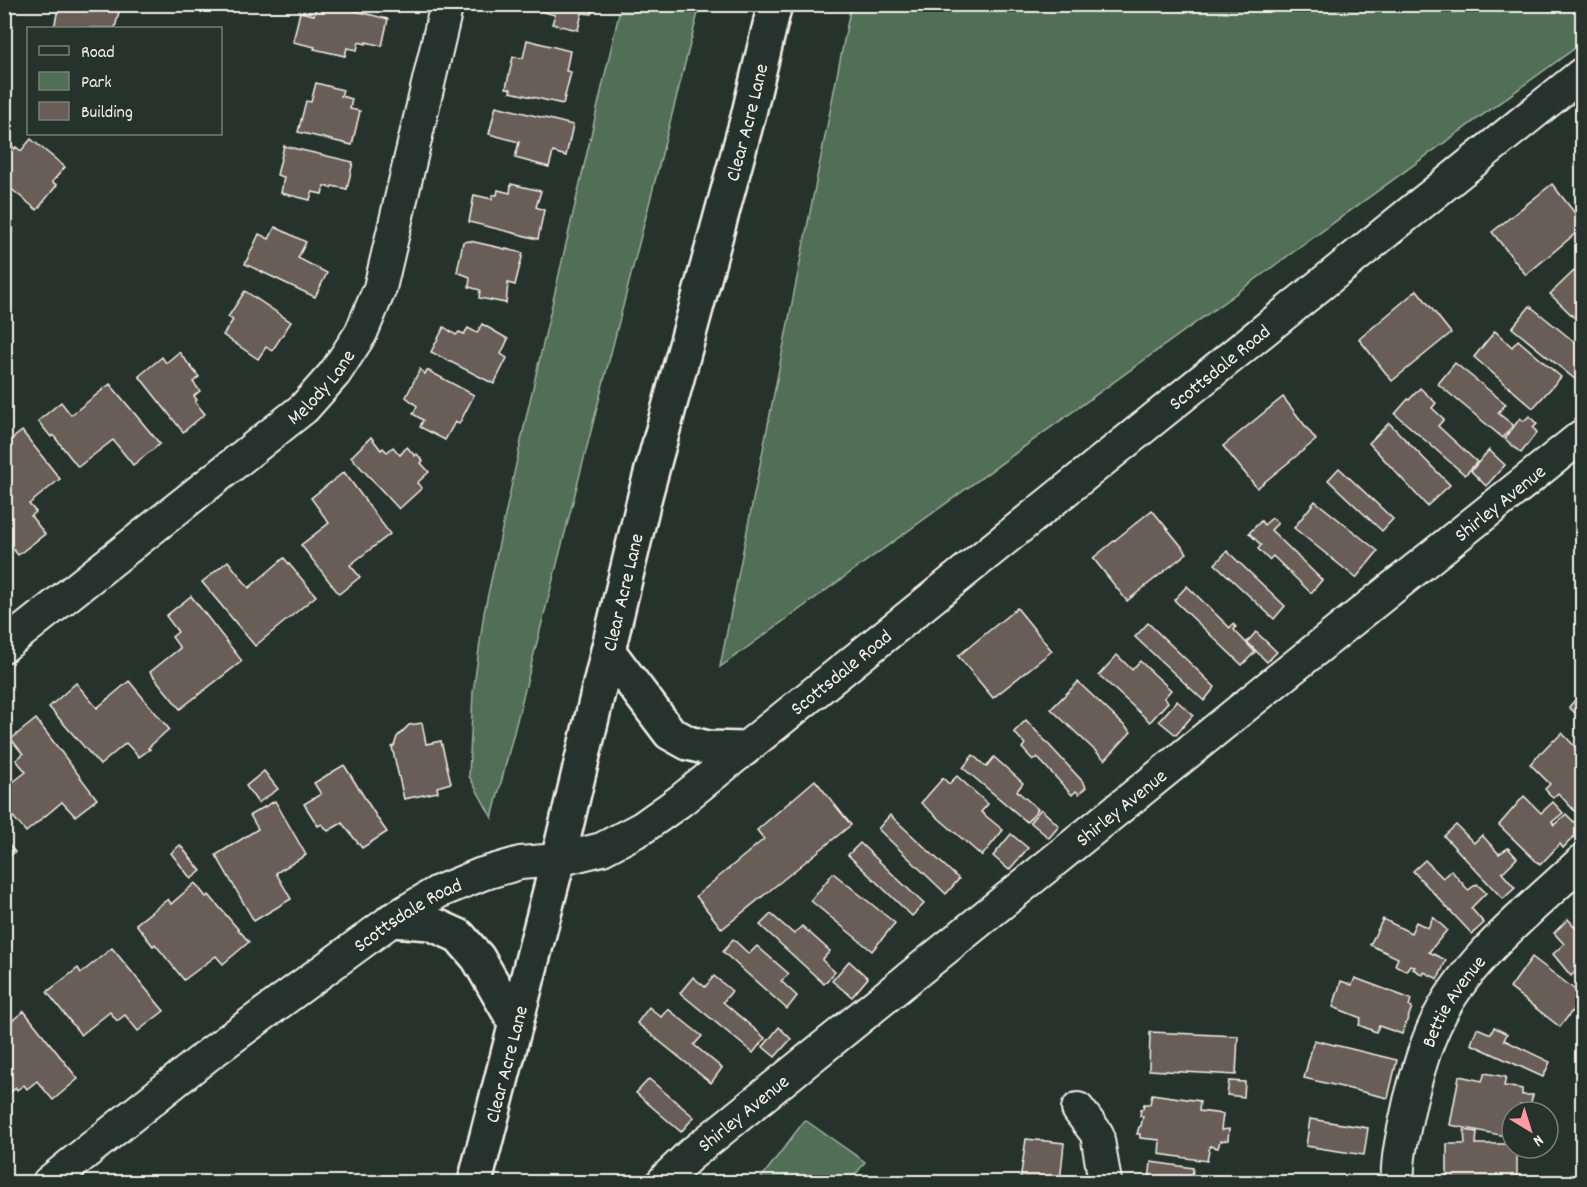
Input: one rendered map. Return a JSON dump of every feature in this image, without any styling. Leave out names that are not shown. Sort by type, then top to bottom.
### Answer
[{"type":"main road","name":"Clear Acre Lane","points":[[475,1182],[558,860],[645,496],[748,117],[775,4]]},
{"type":"main road","points":[[608,651],[670,733],[688,743],[708,748],[744,749]]},
{"type":"main road","points":[[392,920],[430,923],[459,936],[478,958],[516,1024]]},
{"type":"street","name":"Melody Lane","points":[[4,646],[304,408],[335,373],[361,333],[380,288],[447,4]]},
{"type":"street","name":"Scottsdale Road","points":[[49,1182],[208,1055],[392,920],[438,892],[482,874],[520,863],[558,860],[602,849],[642,828],[680,801],[1582,74]]},
{"type":"street","name":"Shirley Avenue","points":[[663,1182],[698,1149],[1582,436]]},
{"type":"street","name":"Bettie Avenue","points":[[1398,1182],[1397,1173],[1406,1120],[1419,1067],[1436,1022],[1458,985],[1490,947],[1582,861]]},
{"type":"street","points":[[1078,1109],[1096,1134],[1105,1182]]},
{"type":"green space","points":[[621,5],[700,5],[492,818],[469,776],[473,693],[484,613],[526,418]]},
{"type":"green space","points":[[851,5],[1582,5],[1582,43],[720,667]]},
{"type":"green space","points":[[805,1120],[865,1162],[850,1182],[758,1182]]},
{"type":"building","points":[[59,4],[113,4],[112,10],[119,12],[115,27],[54,27]]},
{"type":"building","points":[[317,4],[327,4],[388,19],[382,46],[359,42],[357,50],[347,48],[345,56],[293,42],[300,12],[314,15]]},
{"type":"building","points":[[542,4],[594,4],[592,14],[582,13],[578,30],[552,24],[555,15],[540,11]]},
{"type":"building","points":[[527,40],[570,51],[566,71],[571,72],[563,104],[510,92],[511,89],[506,88],[513,57],[523,58]]},
{"type":"building","points":[[316,83],[343,90],[341,96],[352,99],[350,109],[360,111],[352,145],[298,132],[306,101],[311,102]]},
{"type":"building","points":[[496,106],[573,125],[566,156],[553,152],[549,167],[515,158],[519,142],[489,134]]},
{"type":"building","points":[[31,139],[65,167],[52,182],[57,185],[37,210],[4,183],[4,154],[11,145],[21,151]]},
{"type":"building","points":[[284,146],[353,162],[347,189],[324,186],[322,194],[312,192],[310,200],[281,193],[284,177],[277,175]]},
{"type":"building","points":[[511,184],[541,191],[536,207],[544,210],[538,239],[469,222],[474,195],[492,199],[492,195],[497,195],[498,190],[510,193]]},
{"type":"building","points":[[1552,184],[1582,222],[1582,228],[1526,275],[1492,232]]},
{"type":"building","points":[[4,221],[13,231],[4,238]]},
{"type":"building","points":[[275,227],[306,242],[298,258],[327,273],[315,297],[245,264],[259,234],[269,239]]},
{"type":"building","points":[[470,241],[523,253],[515,285],[508,283],[506,303],[479,298],[480,290],[469,287],[470,277],[457,272],[463,242]]},
{"type":"building","points":[[1581,265],[1582,267],[1582,325],[1550,294]]},
{"type":"building","points":[[1417,290],[1451,333],[1392,381],[1359,339]]},
{"type":"building","points":[[245,291],[291,322],[272,351],[266,347],[258,359],[223,335],[233,320],[228,317]]},
{"type":"building","points":[[1530,306],[1582,348],[1582,373],[1576,380],[1512,328]]},
{"type":"building","points":[[482,324],[508,339],[501,354],[507,358],[494,384],[431,352],[444,327],[456,335],[459,332],[464,334],[468,328],[477,333]]},
{"type":"building","points":[[1495,331],[1512,347],[1518,340],[1561,377],[1533,408],[1474,357]]},
{"type":"building","points":[[179,352],[199,377],[193,382],[200,391],[194,396],[197,400],[195,402],[205,414],[183,432],[139,376],[162,357],[166,363]]},
{"type":"building","points":[[1455,363],[1506,404],[1498,413],[1513,425],[1503,438],[1438,384]]},
{"type":"building","points":[[420,369],[425,374],[427,370],[474,395],[459,424],[455,422],[445,440],[420,427],[423,420],[413,414],[417,406],[406,397]]},
{"type":"building","points":[[110,384],[160,444],[133,465],[113,440],[78,467],[53,435],[51,437],[38,421],[61,402],[71,415]]},
{"type":"building","points":[[1420,388],[1436,403],[1432,408],[1444,419],[1438,426],[1477,462],[1465,475],[1395,414]]},
{"type":"building","points":[[1283,397],[1316,440],[1257,488],[1223,446]]},
{"type":"building","points":[[1529,416],[1537,424],[1533,428],[1537,432],[1521,453],[1505,439],[1520,418],[1524,421]]},
{"type":"building","points":[[1389,423],[1450,485],[1427,506],[1369,443]]},
{"type":"building","points":[[22,431],[60,479],[29,504],[36,512],[31,516],[45,534],[18,555],[4,538],[4,445]]},
{"type":"building","points":[[371,437],[381,450],[383,448],[387,452],[393,447],[400,455],[407,447],[415,456],[417,454],[429,472],[417,483],[422,488],[399,509],[351,457]]},
{"type":"building","points":[[1489,450],[1505,465],[1486,486],[1471,471]]},
{"type":"building","points":[[1339,468],[1393,519],[1382,531],[1328,480]]},
{"type":"building","points":[[344,472],[390,534],[350,565],[360,577],[339,594],[301,545],[329,523],[311,498]]},
{"type":"building","points":[[1315,501],[1378,551],[1356,578],[1294,528]]},
{"type":"building","points":[[1152,510],[1187,553],[1127,601],[1093,558]]},
{"type":"building","points":[[1272,518],[1278,523],[1271,530],[1322,580],[1311,593],[1273,556],[1269,560],[1258,549],[1261,545],[1249,533],[1261,521],[1264,525]]},
{"type":"building","points":[[1227,551],[1285,606],[1274,619],[1215,564]]},
{"type":"building","points":[[284,558],[316,596],[255,646],[202,582],[228,561],[249,588]]},
{"type":"building","points":[[1187,586],[1230,628],[1233,624],[1236,627],[1234,630],[1255,652],[1242,665],[1174,600]]},
{"type":"building","points":[[191,596],[242,661],[180,709],[150,672],[180,648],[172,637],[178,632],[166,616]]},
{"type":"building","points":[[1017,608],[1052,651],[993,698],[958,656]]},
{"type":"building","points":[[1148,623],[1215,687],[1204,701],[1135,637]]},
{"type":"building","points":[[1256,632],[1277,652],[1267,662],[1247,642]]},
{"type":"building","points":[[1117,655],[1132,670],[1140,661],[1171,690],[1164,698],[1168,702],[1150,722],[1099,675]]},
{"type":"building","points":[[129,681],[169,729],[139,757],[126,743],[100,765],[49,707],[76,683],[97,708]]},
{"type":"building","points":[[1078,682],[1131,732],[1105,760],[1051,709]]},
{"type":"building","points":[[1582,692],[1582,720],[1569,707]]},
{"type":"building","points":[[1177,701],[1193,715],[1176,735],[1159,721]]},
{"type":"building","points":[[36,719],[97,799],[75,816],[62,802],[26,832],[4,806],[4,789],[26,772],[16,760],[23,754],[11,739]]},
{"type":"building","points":[[1026,720],[1084,783],[1086,787],[1079,794],[1076,791],[1072,795],[1037,757],[1033,760],[1022,748],[1025,744],[1014,732]]},
{"type":"building","points":[[422,723],[426,744],[441,741],[451,783],[437,787],[438,792],[404,799],[392,747],[397,737],[409,725]]},
{"type":"building","points":[[1562,733],[1582,754],[1582,819],[1558,793],[1553,798],[1545,789],[1550,784],[1530,764]]},
{"type":"building","points":[[973,755],[986,767],[994,757],[1023,783],[1017,791],[1038,809],[1027,822],[963,768]]},
{"type":"building","points":[[344,765],[387,832],[362,848],[342,823],[328,831],[322,824],[318,826],[304,804],[321,794],[314,783]]},
{"type":"building","points":[[264,771],[278,789],[258,803],[246,786]]},
{"type":"building","points":[[957,776],[988,804],[981,812],[1003,830],[982,856],[921,803],[943,778],[949,784]]},
{"type":"building","points":[[815,780],[851,825],[722,929],[696,896],[764,839],[757,830]]},
{"type":"building","points":[[1524,796],[1541,813],[1553,802],[1563,813],[1552,822],[1554,825],[1566,814],[1581,829],[1563,848],[1560,844],[1540,865],[1499,825]]},
{"type":"building","points":[[275,801],[306,855],[276,873],[291,899],[254,921],[216,855],[258,829],[250,815]]},
{"type":"building","points":[[1041,809],[1059,826],[1049,838],[1030,822]]},
{"type":"building","points":[[890,815],[959,879],[946,894],[878,829]]},
{"type":"building","points":[[1456,825],[1474,843],[1482,835],[1499,854],[1508,848],[1517,858],[1502,873],[1515,888],[1503,899],[1444,836]]},
{"type":"building","points":[[1011,834],[1028,848],[1009,870],[993,856]]},
{"type":"building","points":[[4,839],[15,852],[4,860]]},
{"type":"building","points":[[860,843],[924,904],[912,916],[848,855]]},
{"type":"building","points":[[180,845],[201,871],[191,879],[171,853]]},
{"type":"building","points":[[1425,860],[1443,878],[1451,870],[1468,890],[1477,884],[1486,893],[1471,908],[1484,923],[1472,934],[1413,871]]},
{"type":"building","points":[[833,873],[895,923],[872,951],[811,901]]},
{"type":"building","points":[[195,883],[206,897],[209,895],[249,942],[223,964],[216,956],[184,980],[136,924],[168,899],[171,904]]},
{"type":"building","points":[[771,914],[794,934],[802,926],[830,951],[822,960],[835,972],[824,984],[760,925]]},
{"type":"building","points":[[1433,917],[1447,930],[1429,952],[1446,960],[1438,979],[1424,972],[1423,975],[1410,965],[1406,971],[1395,965],[1398,958],[1370,945],[1383,919],[1411,933],[1416,922],[1428,928]]},
{"type":"building","points":[[1568,919],[1582,935],[1582,966],[1571,976],[1553,954],[1564,944],[1554,933]]},
{"type":"building","points":[[733,939],[749,954],[757,946],[789,974],[781,981],[797,996],[787,1009],[723,952]]},
{"type":"building","points":[[112,948],[164,1011],[138,1031],[125,1015],[117,1021],[110,1012],[81,1035],[47,992],[78,968],[81,973]]},
{"type":"building","points":[[1532,957],[1582,995],[1560,1027],[1510,988]]},
{"type":"building","points":[[849,961],[868,978],[852,997],[832,981]]},
{"type":"building","points":[[714,976],[732,991],[723,1002],[765,1038],[753,1053],[680,993],[693,977],[705,987]]},
{"type":"building","points":[[1355,978],[1411,999],[1409,1006],[1412,1007],[1402,1034],[1379,1026],[1376,1032],[1359,1025],[1361,1018],[1333,1007],[1341,981],[1352,985]]},
{"type":"building","points":[[649,1007],[661,1017],[668,1009],[702,1036],[694,1045],[722,1068],[711,1083],[637,1023]]},
{"type":"building","points":[[24,1011],[78,1079],[53,1100],[37,1081],[27,1089],[24,1085],[11,1092],[4,1083],[4,1027]]},
{"type":"building","points":[[779,1027],[791,1039],[775,1057],[763,1047]]},
{"type":"building","points":[[1494,1027],[1507,1034],[1504,1040],[1550,1062],[1543,1077],[1471,1044],[1477,1028],[1491,1034]]},
{"type":"building","points":[[1150,1032],[1238,1036],[1236,1075],[1149,1070]]},
{"type":"building","points":[[1314,1040],[1397,1060],[1388,1098],[1304,1078]]},
{"type":"building","points":[[1485,1073],[1506,1077],[1504,1086],[1522,1089],[1522,1095],[1533,1095],[1532,1100],[1500,1100],[1500,1135],[1450,1125],[1459,1076],[1482,1081]]},
{"type":"building","points":[[649,1079],[694,1117],[681,1132],[636,1093]]},
{"type":"building","points":[[1229,1081],[1245,1082],[1244,1097],[1227,1095]]},
{"type":"building","points":[[1152,1094],[1200,1101],[1199,1111],[1223,1114],[1221,1130],[1229,1129],[1228,1140],[1220,1141],[1218,1148],[1210,1146],[1207,1161],[1159,1154],[1160,1140],[1140,1138],[1140,1134],[1137,1134],[1143,1116],[1140,1116],[1141,1109],[1144,1104],[1150,1104]]},
{"type":"building","points":[[1310,1119],[1368,1128],[1364,1155],[1306,1146]]},
{"type":"building","points":[[1464,1130],[1477,1132],[1476,1144],[1500,1144],[1500,1160],[1517,1160],[1517,1180],[1447,1181],[1447,1144],[1465,1144]]},
{"type":"building","points":[[1026,1139],[1064,1143],[1060,1182],[1000,1182],[1000,1180],[1020,1181]]},
{"type":"building","points":[[1151,1162],[1193,1168],[1192,1179],[1218,1182],[1149,1182]]}]
